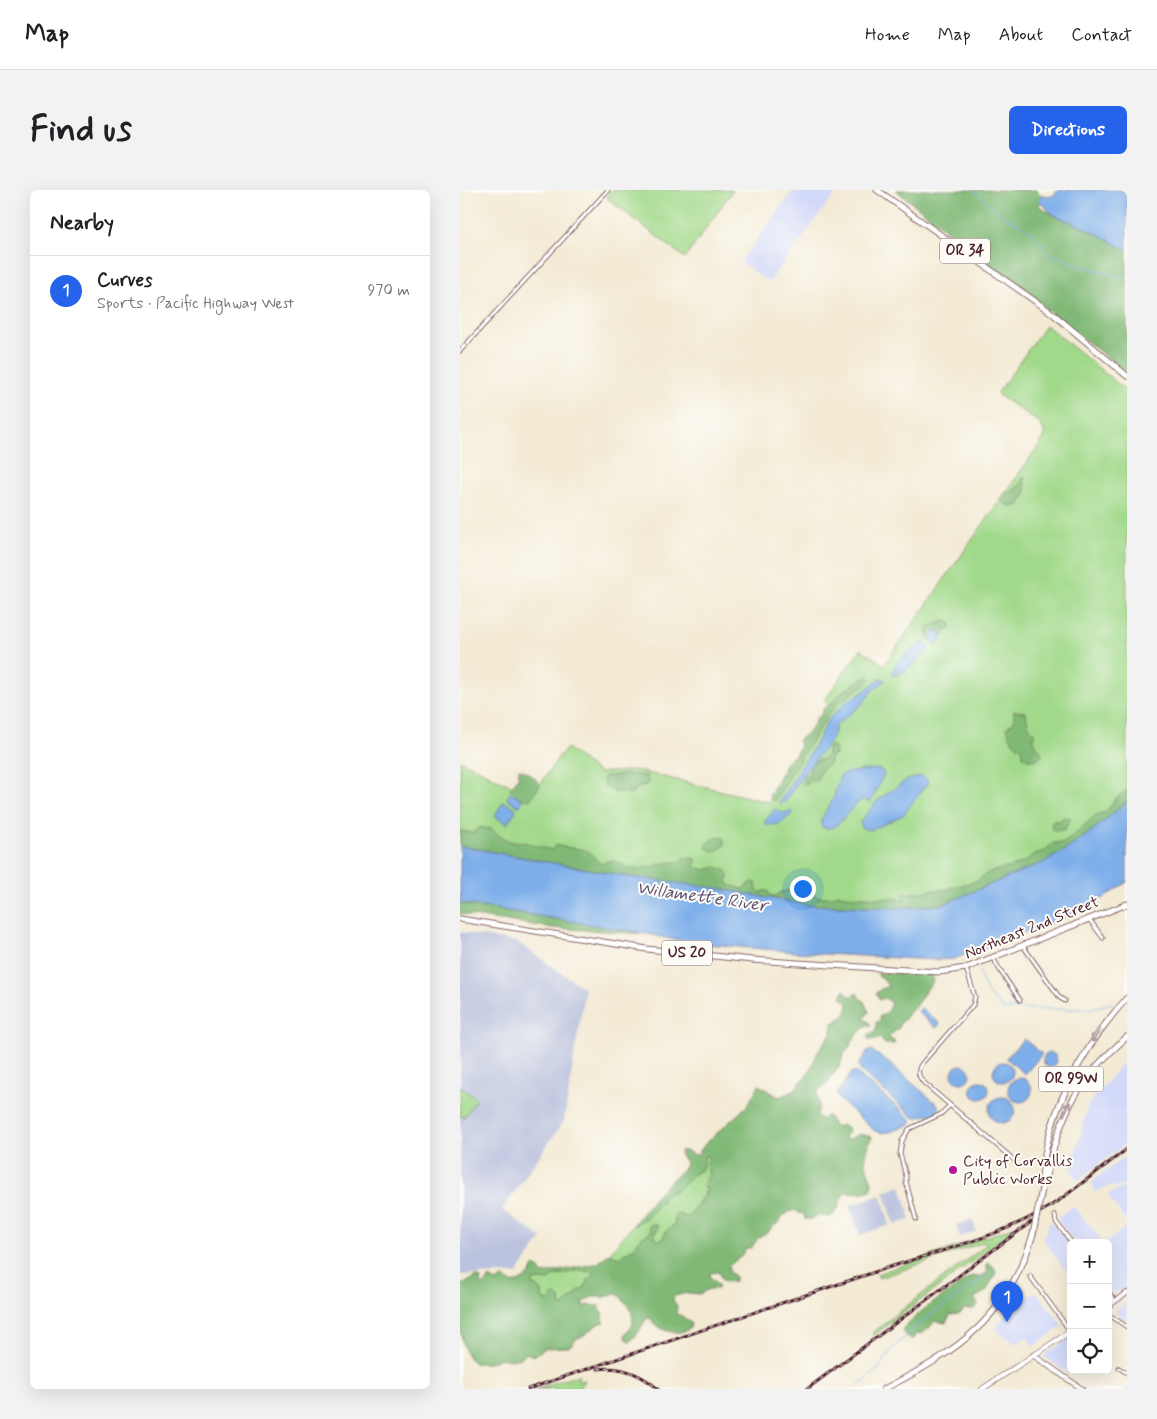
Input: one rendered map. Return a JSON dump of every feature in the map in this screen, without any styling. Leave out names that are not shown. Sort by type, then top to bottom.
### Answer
[{"type":"highway","name":"OR 34","points":[[877,190],[1052,313],[1127,376]]},
{"type":"highway","name":"Northeast 2nd Street","points":[[460,919],[647,949],[752,960],[916,971],[946,971],[966,968],[1127,904]]},
{"type":"highway","name":"OR 99W","points":[[1042,1189],[1042,1173],[1047,1150],[1058,1110],[1067,1088],[1089,1046],[1127,998]]},
{"type":"highway","name":"OR 99W","points":[[884,1389],[940,1358],[964,1341],[980,1326],[1006,1295],[1022,1265],[1033,1234],[1042,1189],[1058,1130],[1073,1098],[1099,1062],[1127,1037]]},
{"type":"main road","points":[[1112,1303],[1127,1294]]},
{"type":"main road","points":[[982,1389],[1067,1333]]},
{"type":"main road","points":[[1033,1355],[1082,1389]]},
{"type":"street","points":[[460,351],[608,190]]},
{"type":"street","points":[[1089,919],[1102,938]]},
{"type":"street","points":[[1023,946],[1060,998],[1065,1001]]},
{"type":"street","points":[[993,958],[1020,1000]]},
{"type":"street","points":[[966,968],[975,997],[973,1006],[923,1062],[918,1071],[923,1082],[1014,1160]]},
{"type":"street","points":[[916,1220],[900,1154],[902,1141],[909,1129],[941,1114],[950,1106]]},
{"type":"street","points":[[1055,1216],[1056,1222],[1069,1239]]},
{"type":"street","points":[[1030,1276],[1069,1329]]},
{"type":"street","points":[[1112,1297],[1115,1301]]},
{"type":"street","points":[[1112,1317],[1127,1327]]},
{"type":"street","points":[[1119,1368],[1127,1373]]},
{"type":"shaded area","points":[[794,190],[838,190],[769,282],[740,262]]},
{"type":"shaded area","points":[[460,932],[517,942],[585,989],[564,1121],[502,1210],[542,1238],[517,1274],[460,1275]]},
{"type":"shaded area","points":[[1127,1057],[1127,1143],[1078,1180],[1071,1171],[1088,1105]]},
{"type":"shaded area","points":[[1127,1155],[1127,1184],[1115,1188],[1113,1185],[1095,1192],[1093,1181]]},
{"type":"shaded area","points":[[901,1186],[911,1219],[895,1225],[884,1192]]},
{"type":"shaded area","points":[[1127,1187],[1127,1223],[1107,1194]]},
{"type":"shaded area","points":[[881,1195],[890,1225],[860,1235],[850,1205]]},
{"type":"shaded area","points":[[1073,1206],[1100,1239],[1072,1239],[1057,1218]]},
{"type":"shaded area","points":[[972,1219],[976,1231],[960,1237],[956,1225]]},
{"type":"shaded area","points":[[1050,1221],[1067,1241],[1067,1272],[1043,1239]]},
{"type":"shaded area","points":[[1127,1226],[1127,1286],[1114,1294],[1112,1291],[1111,1239]]},
{"type":"shaded area","points":[[1036,1291],[1063,1326],[1033,1346],[1027,1337],[1016,1344],[995,1329],[1006,1313]]},
{"type":"shaded area","points":[[1127,1303],[1127,1321],[1114,1311]]},
{"type":"shaded area","points":[[1067,1340],[1067,1373],[1043,1356]]},
{"type":"green space","points":[[611,190],[733,190],[685,258],[608,199],[607,194]]},
{"type":"green space","points":[[896,190],[1036,190],[1041,195],[1039,206],[1127,250],[1127,373]]},
{"type":"green space","points":[[1045,326],[1127,391],[1127,802],[1067,849],[1042,863],[941,905],[805,905],[460,846],[460,760],[505,783],[535,792],[560,755],[567,748],[599,773],[635,770],[768,802],[830,706],[824,701],[861,649],[884,665],[1044,438],[1044,431],[1040,423],[997,394]]},
{"type":"green space","points":[[1024,477],[1026,494],[1019,505],[1011,507],[1000,500],[1006,492],[1009,493],[1016,489]]},
{"type":"green space","points":[[944,621],[950,623],[951,628],[943,634],[941,632],[931,637],[932,640],[930,641],[927,636],[929,627]]},
{"type":"green space","points":[[868,676],[871,679],[867,683],[838,703],[828,715],[773,801],[769,797],[780,774],[783,772],[785,764],[795,755],[800,746],[798,741],[810,731],[824,708],[832,703],[843,691],[852,688],[853,684]]},
{"type":"green space","points":[[1014,711],[1025,712],[1029,727],[1034,732],[1034,742],[1042,756],[1035,760],[1027,759],[1023,756],[1022,748],[1012,740],[1009,734],[1007,727],[1014,722]]},
{"type":"green space","points":[[828,746],[834,747],[836,754],[832,755],[829,764],[821,770],[816,781],[809,781],[807,785],[803,784],[803,778],[809,774],[814,761],[826,757]]},
{"type":"green space","points":[[519,769],[531,775],[540,785],[530,800],[519,796],[510,789],[518,778]]},
{"type":"green space","points":[[629,774],[647,776],[648,783],[637,788],[632,794],[615,792],[605,787],[604,776]]},
{"type":"green space","points":[[1127,790],[1127,802],[1067,849],[1042,863],[941,905],[895,908],[805,905],[726,890],[631,877],[460,846],[461,831],[475,833],[476,830],[482,827],[491,828],[503,838],[517,843],[518,841],[552,850],[556,845],[583,850],[589,852],[602,864],[615,861],[626,867],[636,869],[679,862],[684,857],[696,859],[695,867],[705,870],[716,867],[727,871],[729,885],[743,889],[752,882],[756,883],[757,891],[762,893],[763,891],[768,891],[769,895],[776,896],[781,892],[791,890],[800,895],[812,894],[819,897],[832,897],[838,894],[844,896],[904,899],[904,893],[945,890],[977,881],[989,872],[1011,867],[1029,860],[1031,856],[1044,851],[1053,843],[1067,841],[1096,815],[1106,812],[1115,799]]},
{"type":"green space","points":[[1064,817],[1071,818],[1065,829],[1056,831],[1052,829],[1051,824],[1053,821],[1059,821]]},
{"type":"green space","points":[[718,837],[724,838],[725,845],[715,852],[706,848],[708,842]]},
{"type":"green space","points":[[460,903],[648,934],[553,928],[460,914]]},
{"type":"green space","points":[[878,973],[933,975],[933,981],[917,1005],[900,1023],[898,1029],[890,1035],[889,1038],[895,1042],[894,1044],[885,1044],[879,1038],[870,1040],[868,1038],[869,1034],[876,1031],[876,1022],[880,1021],[880,1016],[890,1009],[890,1001],[884,998],[880,1000],[876,993],[888,987],[884,980],[878,976]]},
{"type":"green space","points":[[844,990],[850,997],[857,993],[869,1012],[864,1018],[871,1026],[865,1026],[852,1041],[839,1067],[825,1086],[818,1090],[819,1105],[817,1116],[822,1120],[828,1116],[835,1127],[842,1125],[848,1128],[849,1132],[845,1137],[848,1140],[859,1134],[872,1137],[865,1161],[872,1183],[871,1190],[861,1193],[846,1192],[838,1209],[830,1217],[819,1215],[812,1219],[805,1219],[804,1214],[798,1213],[795,1210],[786,1214],[767,1233],[759,1237],[751,1248],[746,1248],[741,1257],[729,1266],[729,1271],[735,1277],[735,1281],[725,1282],[722,1280],[719,1272],[710,1273],[710,1277],[718,1284],[718,1289],[708,1289],[701,1294],[687,1293],[674,1296],[673,1300],[677,1306],[676,1314],[691,1323],[690,1328],[685,1331],[669,1331],[658,1327],[651,1319],[647,1318],[630,1342],[625,1338],[625,1334],[633,1324],[631,1312],[628,1304],[615,1293],[605,1297],[592,1297],[583,1302],[583,1306],[599,1306],[603,1313],[604,1322],[576,1339],[569,1347],[545,1348],[534,1356],[526,1353],[521,1358],[511,1360],[500,1358],[490,1363],[474,1363],[469,1358],[463,1345],[460,1322],[460,1307],[462,1304],[460,1301],[460,1285],[477,1276],[481,1279],[480,1283],[482,1285],[490,1278],[496,1282],[503,1278],[514,1284],[530,1275],[534,1266],[543,1274],[598,1263],[610,1253],[619,1258],[634,1248],[640,1239],[650,1232],[649,1226],[652,1224],[658,1226],[654,1235],[658,1240],[662,1240],[666,1231],[675,1224],[675,1214],[677,1213],[685,1217],[692,1212],[707,1189],[703,1188],[709,1174],[706,1166],[709,1158],[707,1155],[705,1156],[702,1169],[695,1173],[680,1188],[668,1194],[645,1219],[633,1225],[658,1193],[685,1167],[686,1162],[681,1156],[680,1151],[687,1151],[693,1155],[698,1154],[705,1144],[747,1106],[759,1085],[779,1097],[793,1091],[810,1071],[817,1054],[831,1033],[832,1024],[843,1016],[846,1011],[848,1003],[841,997]],"holes":[[[581,1270],[594,1272],[594,1276],[588,1279],[584,1288],[578,1291],[564,1306],[560,1305],[561,1299],[554,1294],[549,1301],[546,1301],[542,1298],[542,1291],[537,1286],[532,1285],[533,1281],[549,1281],[553,1276]]]},
{"type":"green space","points":[[460,1087],[477,1099],[464,1117],[460,1116]]},
{"type":"green space","points":[[707,1155],[709,1158],[707,1168],[709,1174],[702,1185],[707,1189],[690,1215],[685,1217],[679,1214],[674,1216],[675,1224],[666,1231],[662,1240],[658,1240],[654,1235],[656,1231],[651,1230],[636,1247],[625,1253],[621,1258],[616,1258],[610,1253],[633,1225],[635,1226],[645,1219],[668,1194],[682,1186],[702,1169],[705,1156]]},
{"type":"green space","points":[[1014,1227],[1015,1229],[873,1336],[872,1333],[986,1245],[984,1242],[879,1278],[877,1274]]},
{"type":"green space","points":[[988,1263],[993,1266],[996,1273],[987,1291],[974,1298],[978,1304],[974,1309],[965,1309],[959,1314],[950,1315],[946,1323],[935,1321],[929,1328],[920,1334],[916,1333],[913,1339],[910,1339],[903,1331],[904,1327],[923,1310],[972,1276],[977,1277],[986,1274]]},
{"type":"green space","points":[[581,1270],[594,1272],[594,1276],[564,1306],[560,1305],[554,1294],[549,1301],[532,1285],[533,1281],[549,1281],[553,1276]]},
{"type":"green space","points":[[578,1375],[579,1381],[585,1380],[579,1389],[536,1389]]},
{"type":"water","points":[[1061,190],[1127,190],[1127,250],[1092,231],[1054,215],[1039,201],[1041,195],[1053,196]]},
{"type":"water","points":[[936,631],[941,632],[943,636],[935,646],[931,637]]},
{"type":"water","points":[[923,643],[929,647],[928,651],[906,670],[897,675],[892,675],[899,661]]},
{"type":"water","points":[[880,679],[885,681],[874,689],[861,705],[836,725],[831,740],[802,776],[785,802],[780,804],[828,720],[847,701]]},
{"type":"water","points":[[873,769],[881,770],[884,774],[871,801],[869,802],[864,799],[859,802],[833,827],[822,827],[821,820],[834,797],[840,776],[845,773]]},
{"type":"water","points":[[923,776],[928,781],[927,784],[903,815],[871,830],[862,828],[860,822],[878,800],[907,780]]},
{"type":"water","points":[[510,793],[523,800],[520,806],[507,799]]},
{"type":"water","points":[[503,802],[514,807],[516,810],[507,824],[495,816]]},
{"type":"water","name":"Willamette River","points":[[1127,802],[1127,882],[1096,903],[1057,920],[954,959],[935,960],[807,953],[684,942],[648,934],[460,903],[460,846],[631,877],[717,888],[805,905],[895,908],[941,905],[1042,863],[1088,834]]},
{"type":"water","points":[[775,809],[783,813],[791,811],[793,813],[780,824],[766,825],[765,821]]},
{"type":"water","points":[[921,1008],[940,1024],[936,1028],[918,1012]]},
{"type":"water","points":[[1024,1039],[1042,1054],[1025,1074],[1006,1058]]},
{"type":"water","points":[[871,1050],[938,1105],[937,1113],[913,1117],[861,1071],[858,1066],[867,1052]]},
{"type":"water","points":[[1047,1053],[1053,1053],[1057,1060],[1053,1067],[1047,1067],[1043,1063],[1043,1057]]},
{"type":"water","points":[[1003,1062],[1010,1065],[1013,1072],[1010,1079],[1003,1082],[996,1079],[993,1072],[996,1065]]},
{"type":"water","points":[[961,1065],[967,1068],[970,1074],[967,1080],[961,1083],[955,1080],[952,1074],[955,1068]]},
{"type":"water","points":[[852,1072],[856,1072],[911,1119],[911,1124],[884,1133],[875,1131],[839,1099],[837,1093]]},
{"type":"water","points":[[1020,1078],[1029,1081],[1032,1090],[1029,1099],[1020,1102],[1011,1099],[1008,1090],[1011,1081]]},
{"type":"water","points":[[980,1081],[986,1084],[989,1090],[986,1096],[980,1099],[974,1096],[971,1090],[974,1084]]},
{"type":"water","points":[[1002,1097],[1011,1101],[1015,1110],[1011,1119],[1002,1123],[993,1119],[989,1110],[993,1101]]},
{"type":"waterway","points":[[973,190],[1000,213],[1033,233],[1047,253],[1084,267],[1127,278]]},
{"type":"waterway","points":[[973,952],[975,958]]},
{"type":"waterway","points":[[979,972],[987,992],[1003,1009],[1089,1009],[1113,1003]]},
{"type":"waterway","points":[[855,1389],[877,1370],[892,1350],[914,1327],[979,1281],[991,1270]]},
{"type":"railway","points":[[1053,1205],[1127,1149]]},
{"type":"railway","points":[[528,1389],[895,1265],[968,1243],[1038,1214],[1058,1201]]},
{"type":"railway","points":[[807,1389],[1031,1222]]},
{"type":"railway","points":[[598,1369],[606,1368],[630,1372],[645,1379],[658,1389]]},
{"type":"place","name":"City of Corvallis Public Works","points":[[953,1170]]},
{"type":"place","name":"Curves","points":[[1007,1322]]}]
